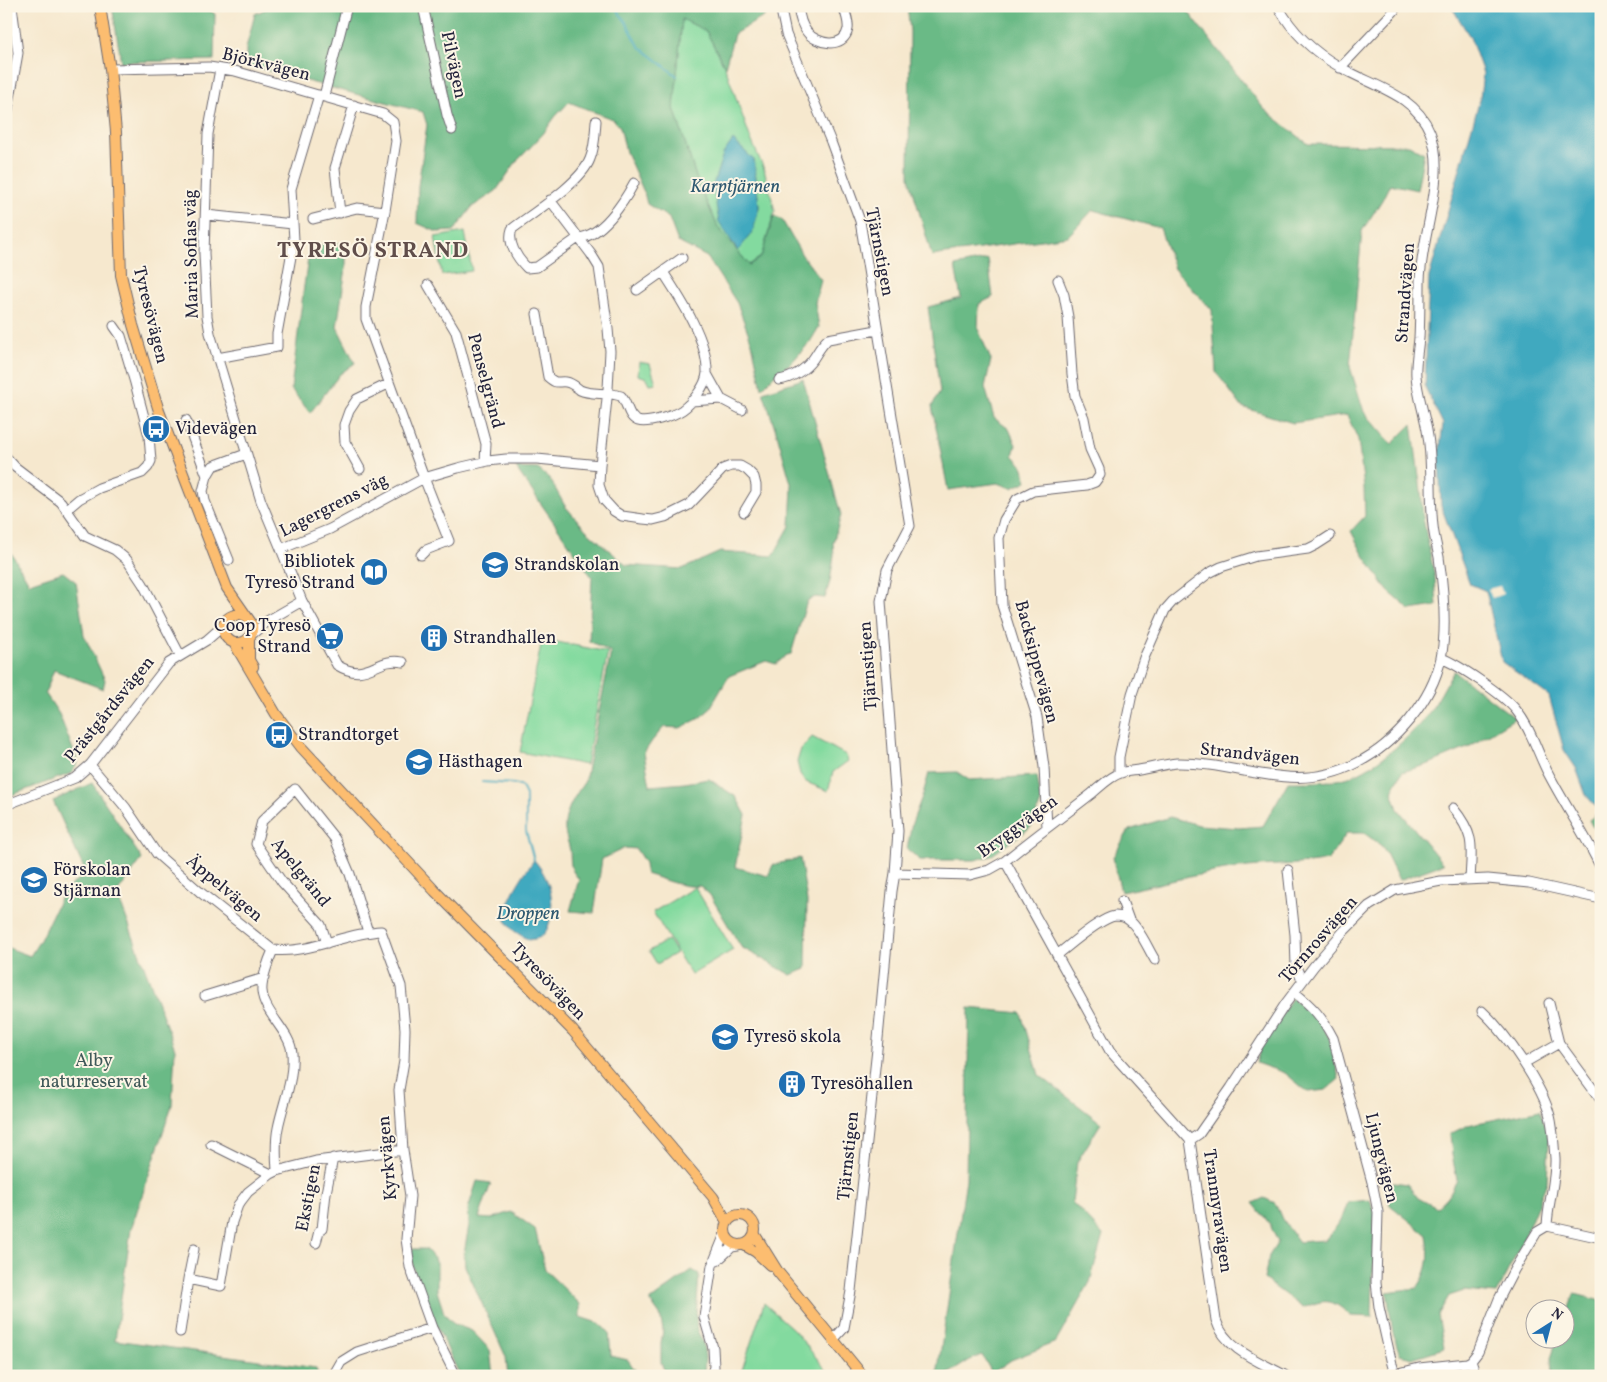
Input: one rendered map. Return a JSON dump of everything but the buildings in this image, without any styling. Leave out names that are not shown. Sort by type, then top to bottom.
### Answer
[{"type":"main road","name":"Tyresövägen","points":[[100,6],[110,69],[116,132],[121,275],[133,325],[159,411],[227,588],[248,619],[252,629],[249,660],[280,710],[328,778]]},
{"type":"main road","name":"Tyresövägen","points":[[227,588],[224,634],[300,747],[435,891],[573,1030],[713,1197],[727,1222]]},
{"type":"main road","points":[[226,622],[237,614],[248,619]]},
{"type":"main road","points":[[230,641],[240,644],[250,637]]},
{"type":"main road","name":"Tyresövägen","points":[[713,1197],[738,1215],[746,1216],[752,1220],[755,1225],[755,1235],[778,1272],[863,1376]]},
{"type":"main road","points":[[725,1234],[727,1222],[730,1218],[738,1215]]},
{"type":"main road","name":"Tyresövägen","points":[[725,1234],[730,1241],[756,1252],[778,1272]]},
{"type":"main road","points":[[741,1245],[752,1240],[755,1235]]},
{"type":"street","points":[[6,121],[18,53],[12,6]]},
{"type":"street","points":[[217,358],[278,347],[277,334],[294,240],[291,189],[347,6]]},
{"type":"street","name":"Pilvägen","points":[[423,6],[452,130]]},
{"type":"street","name":"Tjärnstigen","points":[[784,6],[782,15],[786,34],[831,142],[860,220],[910,526],[887,570],[881,601],[898,831],[896,873],[892,891],[851,1291],[844,1328],[833,1340]]},
{"type":"street","points":[[798,6],[801,22],[806,31],[815,39],[829,43],[836,42],[846,35],[848,22],[844,6]]},
{"type":"street","name":"Strandvägen","points":[[1119,773],[1175,763],[1289,778],[1330,774],[1350,767],[1370,756],[1411,719],[1430,687],[1441,658],[1444,638],[1443,610],[1439,556],[1433,526],[1429,442],[1416,375],[1421,267],[1437,169],[1437,156],[1430,130],[1424,119],[1412,106],[1340,68],[1308,44],[1287,21],[1278,6]]},
{"type":"street","points":[[1340,68],[1394,11]]},
{"type":"street","name":"Björkvägen","points":[[110,69],[209,67],[235,71],[383,114],[393,122],[396,141],[385,211]]},
{"type":"street","name":"Maria Sofias väg","points":[[220,69],[208,134],[204,253],[207,316],[217,358],[246,454],[261,501],[281,549]]},
{"type":"street","points":[[340,213],[335,168],[354,105]]},
{"type":"street","points":[[596,121],[591,159],[572,184],[512,229],[510,234],[514,252],[527,268],[536,267],[578,238],[585,238],[607,222],[618,209],[634,183]]},
{"type":"street","points":[[550,200],[591,254],[598,267],[610,351],[599,485],[600,492],[608,506],[622,516],[653,520],[678,512],[689,505],[723,469],[731,466],[740,466],[754,477],[756,485],[756,492],[744,512]]},
{"type":"street","points":[[313,219],[357,208],[385,211],[366,307],[366,319],[388,384],[449,540],[426,550],[421,555]]},
{"type":"street","points":[[206,215],[293,224]]},
{"type":"street","points":[[637,290],[682,258]]},
{"type":"street","points":[[663,272],[681,299],[692,322],[702,345],[707,374],[721,399]]},
{"type":"street","name":"Backsippevägen","points":[[1047,828],[1044,766],[1037,717],[1002,604],[998,538],[1004,520],[1017,499],[1033,491],[1087,485],[1095,482],[1100,475],[1090,449],[1084,418],[1075,396],[1068,317],[1064,295],[1058,280]]},
{"type":"street","name":"Penselgränd","points":[[428,285],[456,332],[486,444],[485,462]]},
{"type":"street","points":[[537,314],[548,377],[553,382],[567,382],[581,390],[622,396],[631,415],[639,421],[657,420],[681,411],[702,387],[707,374]]},
{"type":"street","points":[[66,510],[79,499],[99,488],[142,473],[151,461],[149,436],[135,383],[121,336],[114,326]]},
{"type":"street","points":[[779,380],[789,378],[804,368],[828,339],[877,330]]},
{"type":"street","points":[[360,469],[345,442],[344,426],[349,411],[357,399],[388,384]]},
{"type":"street","points":[[691,401],[721,399],[742,410]]},
{"type":"street","points":[[186,420],[207,476]]},
{"type":"street","points":[[229,560],[203,491],[212,466],[246,454]]},
{"type":"street","points":[[6,457],[15,467],[52,494],[85,536],[115,550],[127,560],[143,584],[180,656]]},
{"type":"street","name":"Lagergrens väg","points":[[403,662],[386,662],[360,673],[348,671],[337,665],[302,601],[281,549],[330,529],[424,478],[485,462],[506,459],[537,459],[600,465]]},
{"type":"street","points":[[1119,773],[1119,757],[1132,694],[1144,658],[1165,610],[1173,600],[1209,573],[1221,567],[1256,556],[1308,549],[1330,536]]},
{"type":"street","points":[[250,637],[269,620],[302,601]]},
{"type":"street","points":[[248,619],[269,620]]},
{"type":"street","name":"Prästgårdsvägen","points":[[6,805],[75,778],[90,765],[169,663],[207,640],[226,622]]},
{"type":"street","name":"Prästgårdsvägen","points":[[207,640],[230,641]]},
{"type":"street","points":[[1441,658],[1454,664],[1491,689],[1517,711],[1526,725],[1552,780],[1601,868]]},
{"type":"street","name":"Äppelvägen","points":[[90,765],[126,808],[157,854],[200,892],[273,950]]},
{"type":"street","name":"Bryggvägen","points":[[896,873],[970,875],[989,870],[1005,861],[1119,773]]},
{"type":"street","name":"Apelgränd","points":[[326,943],[321,925],[282,882],[256,844],[262,821],[294,789],[336,839],[350,874],[368,932]]},
{"type":"street","points":[[1453,808],[1471,838],[1470,879]]},
{"type":"street","name":"Tranmyravägen","points":[[1005,861],[1110,1051],[1190,1140],[1218,1325],[1223,1336],[1248,1356],[1286,1376]]},
{"type":"street","points":[[1288,870],[1295,935],[1296,966],[1300,976],[1304,979]]},
{"type":"street","name":"Törnrosvägen","points":[[1190,1140],[1199,1134],[1304,979],[1343,932],[1368,906],[1395,890],[1441,881],[1499,880],[1529,883],[1601,898]]},
{"type":"street","points":[[1122,901],[1129,920]]},
{"type":"street","points":[[1057,955],[1094,927],[1114,916],[1123,916],[1135,926],[1155,960]]},
{"type":"street","name":"Kyrkvägen","points":[[368,932],[380,931],[401,986],[404,1061],[399,1090],[402,1150],[410,1196],[406,1239],[410,1267],[432,1328],[456,1376]]},
{"type":"street","points":[[211,1144],[274,1173],[278,1129],[292,1079],[292,1051],[282,1029],[271,1015],[261,990],[273,950],[284,951],[368,932]]},
{"type":"street","points":[[205,996],[264,978]]},
{"type":"street","name":"Ljungvägen","points":[[1294,992],[1322,1018],[1333,1038],[1370,1172],[1378,1212],[1376,1282],[1378,1307],[1394,1375]]},
{"type":"street","points":[[1549,1003],[1559,1043],[1601,1100]]},
{"type":"street","points":[[1482,1011],[1524,1063],[1538,1088],[1550,1116],[1555,1159],[1547,1226]]},
{"type":"street","points":[[1524,1063],[1559,1043]]},
{"type":"street","name":"Ekstigen","points":[[188,1279],[221,1286],[232,1222],[238,1206],[248,1192],[274,1173],[333,1158],[402,1150]]},
{"type":"street","name":"Ekstigen","points":[[316,1244],[319,1231],[322,1229],[326,1193],[333,1158]]},
{"type":"street","points":[[1394,1375],[1419,1368],[1471,1361],[1478,1352],[1499,1299],[1537,1232],[1547,1226],[1601,1238]]},
{"type":"street","points":[[711,1376],[714,1367],[712,1348],[704,1317],[712,1266],[725,1234]]},
{"type":"street","points":[[712,1266],[732,1247],[741,1245]]},
{"type":"street","points":[[180,1332],[194,1249]]},
{"type":"street","points":[[334,1376],[341,1362],[357,1352],[432,1328]]},
{"type":"street","points":[[1471,1361],[1476,1376]]},
{"type":"green space","points":[[112,6],[203,6],[215,14],[214,60],[121,62]]},
{"type":"green space","points":[[272,6],[766,6],[765,16],[734,34],[725,67],[706,31],[682,19],[674,108],[698,183],[718,227],[749,265],[761,257],[774,216],[782,220],[802,255],[821,280],[815,303],[819,327],[810,342],[791,363],[777,373],[762,388],[752,343],[737,303],[707,257],[678,242],[669,218],[647,204],[644,192],[626,152],[620,127],[612,119],[569,102],[543,134],[516,162],[496,191],[472,207],[454,231],[437,232],[417,223],[418,186],[427,125],[423,112],[246,65],[246,48],[255,14]]},
{"type":"green space","points":[[907,6],[1186,6],[1186,9],[1264,109],[1308,144],[1409,145],[1424,153],[1417,190],[1390,184],[1362,231],[1350,367],[1364,412],[1392,444],[1412,424],[1423,518],[1435,578],[1437,606],[1410,610],[1388,591],[1363,554],[1351,531],[1365,516],[1364,488],[1358,439],[1347,415],[1293,423],[1242,407],[1216,372],[1212,310],[1174,269],[1160,228],[1093,210],[1068,236],[932,256],[909,177],[910,31]]},
{"type":"green space","points":[[682,18],[706,31],[725,67],[750,137],[764,169],[775,211],[761,257],[749,265],[718,227],[698,183],[674,108]],"holes":[[[754,160],[759,207],[753,231]]]},
{"type":"green space","points":[[465,232],[472,271],[442,275],[435,237]]},
{"type":"green space","points":[[346,243],[346,268],[337,327],[355,363],[340,374],[310,413],[291,389],[310,245]]},
{"type":"green space","points":[[988,259],[993,297],[979,304],[978,329],[991,360],[985,387],[994,418],[1009,429],[1016,445],[1013,455],[1022,465],[1027,481],[1012,488],[998,483],[948,490],[932,406],[940,392],[928,307],[961,298],[955,266]]},
{"type":"green space","points":[[639,362],[650,364],[656,383],[650,384],[647,378],[638,375]]},
{"type":"green space","points":[[803,379],[841,515],[833,543],[834,555],[825,598],[815,597],[807,601],[791,654],[776,664],[766,661],[729,676],[709,710],[698,719],[680,728],[664,727],[644,753],[650,786],[709,779],[736,797],[746,815],[735,867],[768,876],[773,865],[800,858],[807,901],[806,969],[791,975],[741,947],[710,895],[700,886],[679,884],[646,874],[645,863],[636,849],[625,848],[602,859],[594,913],[570,911],[579,879],[571,866],[565,824],[570,805],[585,781],[611,652],[589,641],[592,577],[516,468],[538,469],[550,479],[565,506],[586,530],[626,565],[682,569],[720,552],[773,556],[790,526],[792,487],[763,392]]},
{"type":"green space","points":[[6,544],[29,583],[63,572],[76,582],[84,635],[105,680],[103,689],[54,670],[45,693],[59,714],[78,762],[72,773],[6,797]]},
{"type":"green space","points":[[542,639],[608,652],[586,765],[520,752]]},
{"type":"green space","points":[[1454,671],[1515,718],[1467,748],[1429,764],[1402,772],[1392,791],[1398,809],[1443,864],[1399,880],[1383,847],[1364,833],[1347,833],[1328,860],[1224,870],[1121,892],[1113,857],[1129,830],[1170,817],[1199,825],[1239,828],[1263,826],[1288,782],[1322,782],[1342,779],[1365,770],[1389,753],[1421,723],[1435,704]]},
{"type":"green space","points":[[812,737],[846,755],[848,761],[833,772],[828,791],[806,782],[800,774],[797,762],[801,749]]},
{"type":"green space","points":[[957,772],[969,780],[1037,776],[1041,802],[1031,827],[991,856],[975,860],[920,860],[907,849],[912,823],[929,773]]},
{"type":"green space","name":"Alby naturreservat","points":[[92,783],[142,859],[117,893],[175,1049],[172,1105],[131,1229],[115,1340],[316,1368],[318,1376],[6,1376],[6,947],[30,956],[40,940],[63,892],[86,873],[53,801]]},
{"type":"green space","points":[[1601,813],[1601,843],[1589,820]]},
{"type":"green space","points":[[695,887],[733,950],[691,975],[653,912]]},
{"type":"green space","points":[[668,940],[676,953],[657,964],[649,951]]},
{"type":"green space","points":[[1292,998],[1317,1017],[1329,1037],[1339,1079],[1326,1090],[1308,1092],[1285,1073],[1256,1063],[1263,1041]]},
{"type":"green space","points":[[969,1008],[1021,1013],[1039,1075],[1101,1123],[1077,1162],[1072,1202],[1103,1235],[1090,1282],[1056,1342],[1011,1360],[992,1373],[982,1355],[970,1360],[945,1376],[937,1376],[966,1179]]},
{"type":"green space","points":[[1540,1110],[1549,1140],[1547,1182],[1522,1243],[1496,1294],[1464,1291],[1449,1296],[1438,1315],[1444,1348],[1412,1358],[1400,1355],[1393,1333],[1387,1292],[1417,1288],[1427,1269],[1428,1243],[1427,1235],[1390,1205],[1385,1184],[1394,1182],[1407,1184],[1418,1198],[1437,1208],[1449,1195],[1457,1180],[1450,1134],[1468,1125]]},
{"type":"green space","points":[[477,1181],[491,1183],[479,1218],[491,1219],[511,1212],[535,1229],[545,1270],[580,1304],[580,1317],[598,1323],[609,1332],[611,1356],[628,1360],[639,1376],[508,1376],[506,1357],[465,1266],[464,1253],[469,1225],[468,1209]]},
{"type":"green space","points":[[1264,1198],[1275,1203],[1282,1219],[1299,1242],[1325,1240],[1341,1221],[1348,1202],[1370,1200],[1375,1216],[1373,1317],[1351,1316],[1339,1306],[1329,1302],[1303,1308],[1264,1279],[1269,1256],[1278,1242],[1269,1223],[1253,1203]]},
{"type":"green space","points":[[411,1249],[426,1249],[437,1262],[437,1291],[444,1313],[454,1324],[472,1331],[490,1350],[493,1376],[460,1376],[413,1268]]},
{"type":"green space","points":[[692,1270],[699,1274],[696,1317],[697,1330],[703,1343],[705,1357],[704,1375],[667,1376],[661,1363],[663,1330],[660,1315],[650,1301]]},
{"type":"green space","points":[[1574,1294],[1601,1301],[1601,1376],[1552,1376],[1551,1357],[1553,1350],[1574,1350],[1574,1300],[1572,1300]]},
{"type":"green space","points":[[764,1303],[794,1330],[831,1376],[740,1376]]},
{"type":"water","points":[[1451,6],[1601,6],[1601,813],[1586,795],[1576,768],[1564,750],[1549,696],[1502,662],[1486,591],[1470,584],[1441,506],[1439,455],[1443,424],[1425,387],[1429,277],[1480,99],[1483,73],[1470,37]]},
{"type":"water","name":"Karptjärnen","points":[[733,140],[754,160],[759,207],[753,231],[738,251],[719,222],[713,185],[723,154]]},
{"type":"water","name":"Droppen","points":[[534,860],[549,886],[552,908],[550,922],[545,933],[539,938],[529,940],[510,927],[506,920],[506,914],[507,906],[515,889]]},
{"type":"pier","points":[[1500,586],[1503,594],[1492,598],[1488,589]]},
{"type":"waterway","points":[[614,6],[626,22],[639,46],[677,76]]},
{"type":"waterway","points":[[482,782],[514,784],[522,787],[526,795],[526,831],[534,860]]},
{"type":"place","name":"Videvägen","points":[[156,429]]},
{"type":"place","name":"Strandskolan","points":[[495,565]]},
{"type":"place","name":"Bibliotek Tyresö Strand","points":[[374,572]]},
{"type":"place","name":"Coop Tyresö Strand","points":[[330,636]]},
{"type":"place","name":"Strandhallen","points":[[434,638]]},
{"type":"place","name":"Strandtorget","points":[[279,735]]},
{"type":"place","name":"Hästhagen","points":[[419,762]]},
{"type":"place","name":"Förskolan Stjärnan","points":[[34,880]]},
{"type":"place","name":"Tyresö skola","points":[[725,1037]]},
{"type":"place","name":"Tyresöhallen","points":[[792,1084]]},
{"type":"district","name":"TYRESÖ STRAND","points":[[373,251]]}]
